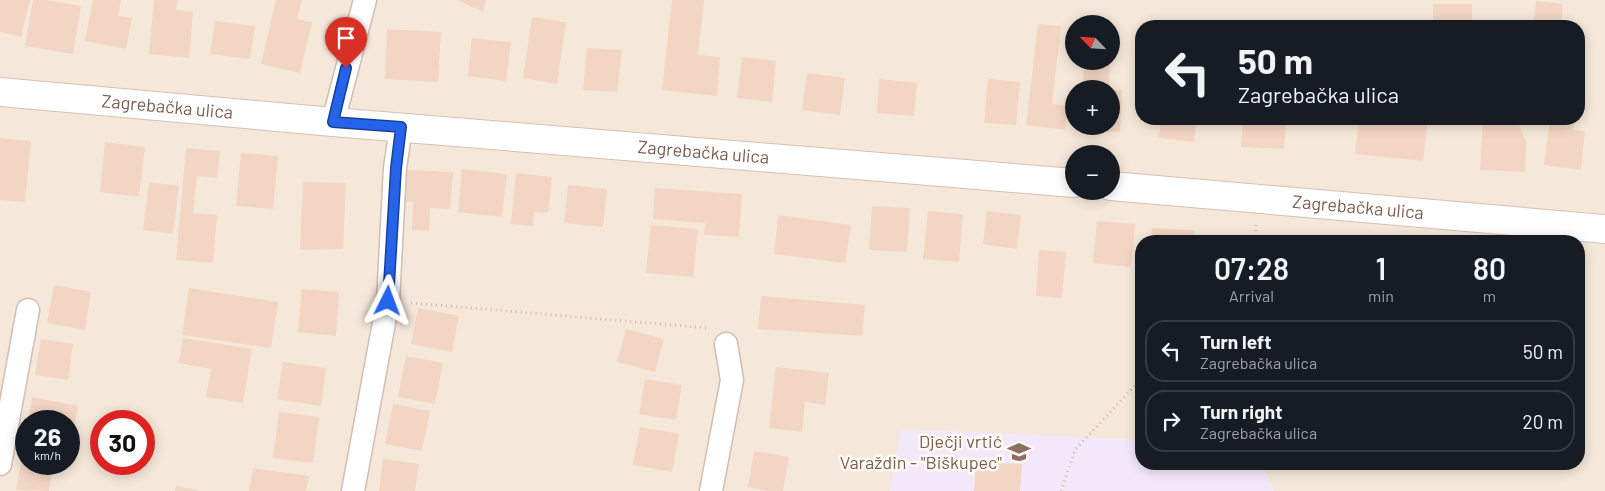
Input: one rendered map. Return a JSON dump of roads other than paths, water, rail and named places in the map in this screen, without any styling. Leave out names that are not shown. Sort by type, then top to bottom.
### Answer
[{"type":"main road","name":"Zagrebačka ulica","points":[[0,92],[333,122],[1065,182]]},
{"type":"main road","name":"Zagrebačka ulica","points":[[1120,187],[1605,229]]},
{"type":"street","points":[[333,122],[364,0]]},
{"type":"street","points":[[353,491],[388,301],[396,168],[401,127]]},
{"type":"street","points":[[0,464],[28,310]]},
{"type":"street","points":[[711,491],[732,380],[726,344]]},
{"type":"place","name":"Dječji vrtić Varaždin - \"Biškupec\"","points":[[1019,452]]}]
